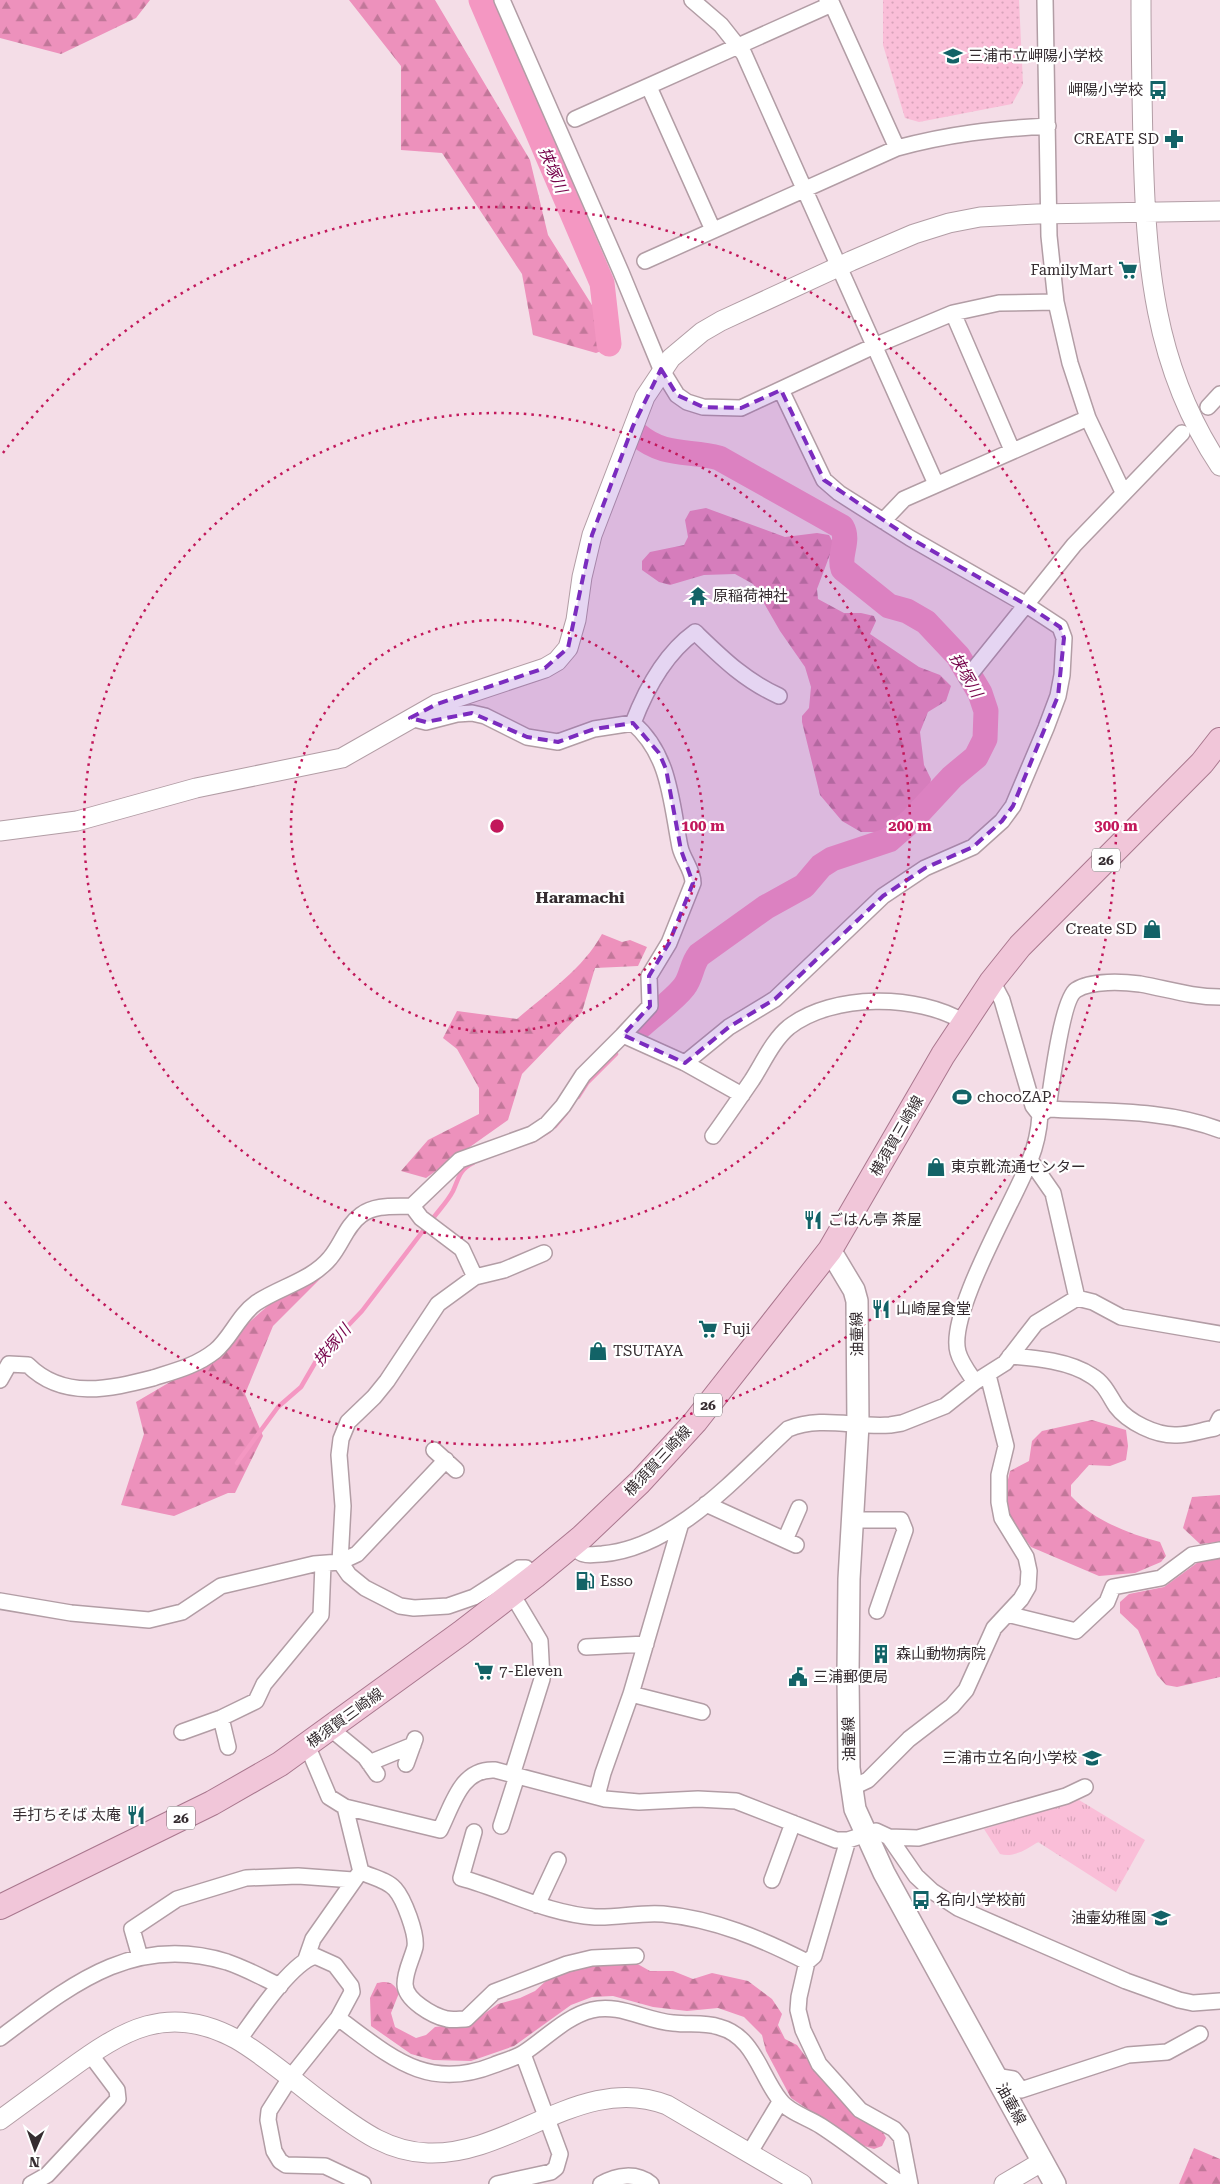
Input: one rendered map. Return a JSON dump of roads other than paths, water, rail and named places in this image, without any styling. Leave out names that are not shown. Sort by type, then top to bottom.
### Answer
[{"type":"main road","name":"横須賀三崎線","points":[[0,1906],[212,1803],[308,1746],[535,1576],[571,1546],[640,1482],[676,1444],[830,1250],[964,1022],[992,981],[1020,946],[1202,763],[1220,740]]},
{"type":"main road","name":"油壷線","points":[[830,1250],[851,1285],[857,1300],[858,1425],[852,1520],[848,1673],[848,1749],[851,1788],[855,1809],[856,1837],[996,2076],[1056,2184]]},
{"type":"street","points":[[503,0],[661,369],[677,395],[687,402],[703,407],[741,408],[874,346],[953,313],[991,304],[1056,302]]},
{"type":"street","points":[[692,0],[720,25],[739,46],[805,188],[936,484]]},
{"type":"street","points":[[1045,0],[1050,214],[1056,302],[1070,363],[1088,418],[1123,492]]},
{"type":"street","points":[[1141,0],[1145,212],[1154,298],[1169,357],[1189,409],[1220,466]]},
{"type":"street","points":[[575,119],[739,46],[830,2],[897,148]]},
{"type":"street","points":[[649,87],[713,230]]},
{"type":"street","points":[[645,261],[897,148],[935,138],[979,130],[1048,126]]},
{"type":"street","points":[[0,830],[76,821],[196,788],[342,758],[437,704],[544,668],[557,661],[568,648],[576,620],[582,577],[592,535],[645,397],[661,369],[685,344],[721,321],[839,266],[914,234],[949,223],[999,215],[1220,211]]},
{"type":"street","points":[[953,313],[1012,450]]},
{"type":"street","points":[[685,1063],[729,1027],[775,999],[883,896],[925,868],[973,847],[1002,821],[1013,806],[1046,728],[1058,696],[1062,675],[1064,638],[1060,628],[1025,604],[955,566],[883,521],[839,493],[824,480],[781,390]]},
{"type":"street","points":[[1208,407],[1220,394]]},
{"type":"street","points":[[883,521],[904,499],[1088,418]]},
{"type":"street","points":[[969,674],[1074,545],[1123,492],[1182,433]]},
{"type":"street","points":[[634,722],[668,658],[678,645],[695,632],[755,686],[779,696]]},
{"type":"street","points":[[410,718],[426,722],[457,714],[472,713],[484,716],[527,737],[544,742],[558,742],[594,729],[634,722]]},
{"type":"street","points":[[0,1380],[9,1364],[28,1365],[40,1376],[58,1385],[78,1389],[114,1388],[185,1369],[217,1349],[243,1314],[257,1302],[312,1274],[330,1258],[349,1227],[361,1215],[375,1207],[412,1206],[460,1160],[532,1134],[547,1124],[563,1106],[583,1075],[650,1006],[650,976],[669,943],[693,883],[693,876],[681,850],[666,769],[659,754],[643,731],[634,722]]},
{"type":"street","points":[[992,981],[1002,1000],[1032,1106],[1044,1112],[1143,1114],[1177,1119],[1220,1130]]},
{"type":"street","points":[[851,1788],[868,1780],[909,1738],[952,1706],[962,1695],[978,1668],[994,1628],[1028,1587],[1029,1571],[1026,1557],[1002,1518],[1000,1475],[1006,1446],[982,1379],[958,1351],[959,1322],[980,1265],[1030,1160],[1044,1112],[1064,1017],[1070,998],[1076,990],[1084,987],[1120,982],[1200,997],[1220,997]]},
{"type":"street","points":[[712,1136],[742,1095],[776,1042],[789,1028],[806,1017],[847,1003],[867,1000],[896,1002],[935,1010],[953,1015],[964,1022]]},
{"type":"street","points":[[623,1035],[685,1063],[742,1095]]},
{"type":"street","points":[[1030,1160],[1053,1193],[1077,1298]]},
{"type":"street","points":[[412,1206],[421,1218],[462,1249],[475,1277]]},
{"type":"street","points":[[535,1576],[526,1568],[519,1568],[462,1603],[414,1608],[400,1606],[364,1588],[349,1575],[340,1562],[343,1506],[339,1455],[341,1439],[348,1422],[374,1397],[387,1381],[438,1304],[475,1277],[504,1270],[544,1253]]},
{"type":"street","points":[[571,1546],[584,1555],[610,1553],[638,1547],[681,1524],[706,1504],[788,1429],[815,1422],[876,1426],[902,1423],[945,1406],[1005,1363],[1036,1323],[1077,1298],[1093,1302],[1121,1317],[1220,1334]]},
{"type":"street","points":[[1010,1356],[1034,1358],[1069,1366],[1092,1376],[1105,1387],[1117,1406],[1128,1418],[1152,1430],[1176,1435],[1215,1428],[1220,1418]]},
{"type":"street","points":[[0,1601],[70,1613],[149,1620],[182,1612],[221,1586],[314,1564],[340,1562],[357,1554],[451,1465],[434,1450]]},
{"type":"street","points":[[706,1504],[791,1542],[799,1508]]},
{"type":"street","points":[[852,1520],[901,1520],[905,1530],[877,1611]]},
{"type":"street","points":[[597,1796],[603,1773],[631,1694],[681,1524]]},
{"type":"street","points":[[1007,1614],[1076,1631],[1107,1602],[1113,1587],[1161,1578],[1192,1555],[1220,1550]]},
{"type":"street","points":[[182,1732],[221,1718],[256,1702],[264,1684],[321,1615],[323,1564]]},
{"type":"street","points":[[500,1826],[542,1679],[540,1641],[512,1594]]},
{"type":"street","points":[[586,1647],[646,1644]]},
{"type":"street","points":[[631,1694],[702,1712]]},
{"type":"street","points":[[221,1718],[228,1747]]},
{"type":"street","points":[[331,1729],[373,1768],[414,1741],[406,1764]]},
{"type":"street","points":[[308,1746],[329,1797],[345,1806],[440,1830],[463,1782],[481,1769],[495,1770],[580,1794],[639,1802],[722,1799],[736,1801],[836,1840],[876,1831],[889,1837],[918,1838],[1066,1796],[1085,1787]]},
{"type":"street","points":[[238,2041],[280,1986],[306,1959],[313,1938],[357,1876],[345,1806]]},
{"type":"street","points":[[772,1880],[793,1823]]},
{"type":"street","points":[[474,1832],[460,1878],[538,1905],[595,1917],[653,1914],[700,1920],[750,1936],[807,1962]]},
{"type":"street","points":[[856,1837],[814,1956],[807,1962],[798,2010],[803,2030],[819,2064],[860,2110],[894,2128],[901,2137],[910,2184]]},
{"type":"street","points":[[889,1837],[916,1876],[932,1891],[958,1908],[1126,1981],[1162,1994],[1192,2003],[1220,2001]]},
{"type":"street","points":[[538,1905],[558,1860]]},
{"type":"street","points":[[140,1957],[132,1928],[177,1899],[246,1878],[298,1876],[357,1876],[383,1880],[395,1889],[409,1916],[415,1941],[406,1973],[406,1991],[410,1997],[434,2014],[448,2019],[466,2019],[494,1992],[567,1964],[592,1958],[636,1956]]},
{"type":"street","points":[[0,2038],[86,1977],[102,1969],[140,1957],[174,1954],[199,1956],[228,1962],[280,1986]]},
{"type":"street","points":[[306,1959],[315,1956],[335,1965],[351,1986],[352,1992],[338,2018],[290,2078],[269,2111],[270,2129],[276,2156],[286,2165],[314,2165],[334,2177],[363,2184]]},
{"type":"street","points":[[338,2018],[397,2062],[433,2074],[450,2075],[479,2071],[523,2054],[578,2015],[592,2010],[605,2008],[622,2010],[672,2023],[706,2024],[720,2027],[742,2040],[751,2051],[780,2102],[821,2125],[896,2183]]},
{"type":"street","points":[[0,2120],[90,2054],[120,2035],[161,2024],[202,2026],[238,2041],[370,2137],[389,2146],[409,2152],[435,2153],[461,2150],[602,2099],[638,2097],[667,2105],[750,2152],[795,2182]]},
{"type":"street","points":[[996,2076],[1013,2079],[1021,2090],[1128,2055],[1167,2052],[1200,2034]]},
{"type":"street","points":[[31,2184],[47,2175],[118,2099],[117,2090],[90,2054]]},
{"type":"street","points":[[497,2184],[546,2175],[556,2168],[560,2154],[523,2054]]},
{"type":"street","points":[[750,2152],[780,2102]]},
{"type":"street","points":[[1004,2184],[1043,2161]]},
{"type":"street","points":[[601,2184],[626,2176],[640,2177],[651,2184]]},
{"type":"waterway","name":"挟塚川","points":[[481,0],[602,283],[609,344]]},
{"type":"waterway","name":"挟塚川","points":[[638,435],[657,447],[667,450],[719,458],[842,527],[845,538],[842,558],[843,569],[889,606],[907,611],[926,622],[958,656],[980,693],[986,711],[985,739],[976,757],[952,777],[912,820],[889,840],[832,859],[821,866],[804,886],[766,907],[699,955],[694,963],[689,979],[680,992],[642,1025]]},
{"type":"waterway","name":"挟塚川","points":[[578,1097],[587,1083],[616,1054]]},
{"type":"waterway","name":"挟塚川","points":[[555,1126],[566,1113]]},
{"type":"waterway","name":"挟塚川","points":[[532,1141],[549,1131]]},
{"type":"waterway","name":"挟塚川","points":[[431,1221],[451,1195],[462,1172],[473,1163]]},
{"type":"waterway","name":"挟塚川","points":[[237,1463],[278,1407],[301,1387],[319,1356],[362,1311],[426,1227]]},
{"type":"place","name":"三浦市立岬陽小学校","points":[[953,56]]},
{"type":"place","name":"岬陽小学校","points":[[1158,90]]},
{"type":"place","name":"CREATE SD","points":[[1174,139]]},
{"type":"place","name":"FamilyMart","points":[[1128,270]]},
{"type":"place","name":"原稲荷神社","points":[[698,596]]},
{"type":"place","name":"Create SD","points":[[1152,929]]},
{"type":"place","name":"chocoZAP","points":[[962,1097]]},
{"type":"place","name":"東京靴流通センター","points":[[936,1167]]},
{"type":"place","name":"ごはん亭 茶屋","points":[[813,1220]]},
{"type":"place","name":"山崎屋食堂","points":[[881,1309]]},
{"type":"place","name":"Fuji","points":[[708,1329]]},
{"type":"place","name":"TSUTAYA","points":[[598,1351]]},
{"type":"place","name":"Esso","points":[[585,1581]]},
{"type":"place","name":"森山動物病院","points":[[881,1654]]},
{"type":"place","name":"7-Eleven","points":[[484,1671]]},
{"type":"place","name":"三浦郵便局","points":[[798,1677]]},
{"type":"place","name":"三浦市立名向小学校","points":[[1092,1758]]},
{"type":"place","name":"手打ちそば 太庵","points":[[136,1815]]},
{"type":"place","name":"名向小学校前","points":[[921,1900]]},
{"type":"place","name":"油壷幼稚園","points":[[1161,1918]]},
{"type":"district","name":"Haramachi","points":[[580,897]]}]
